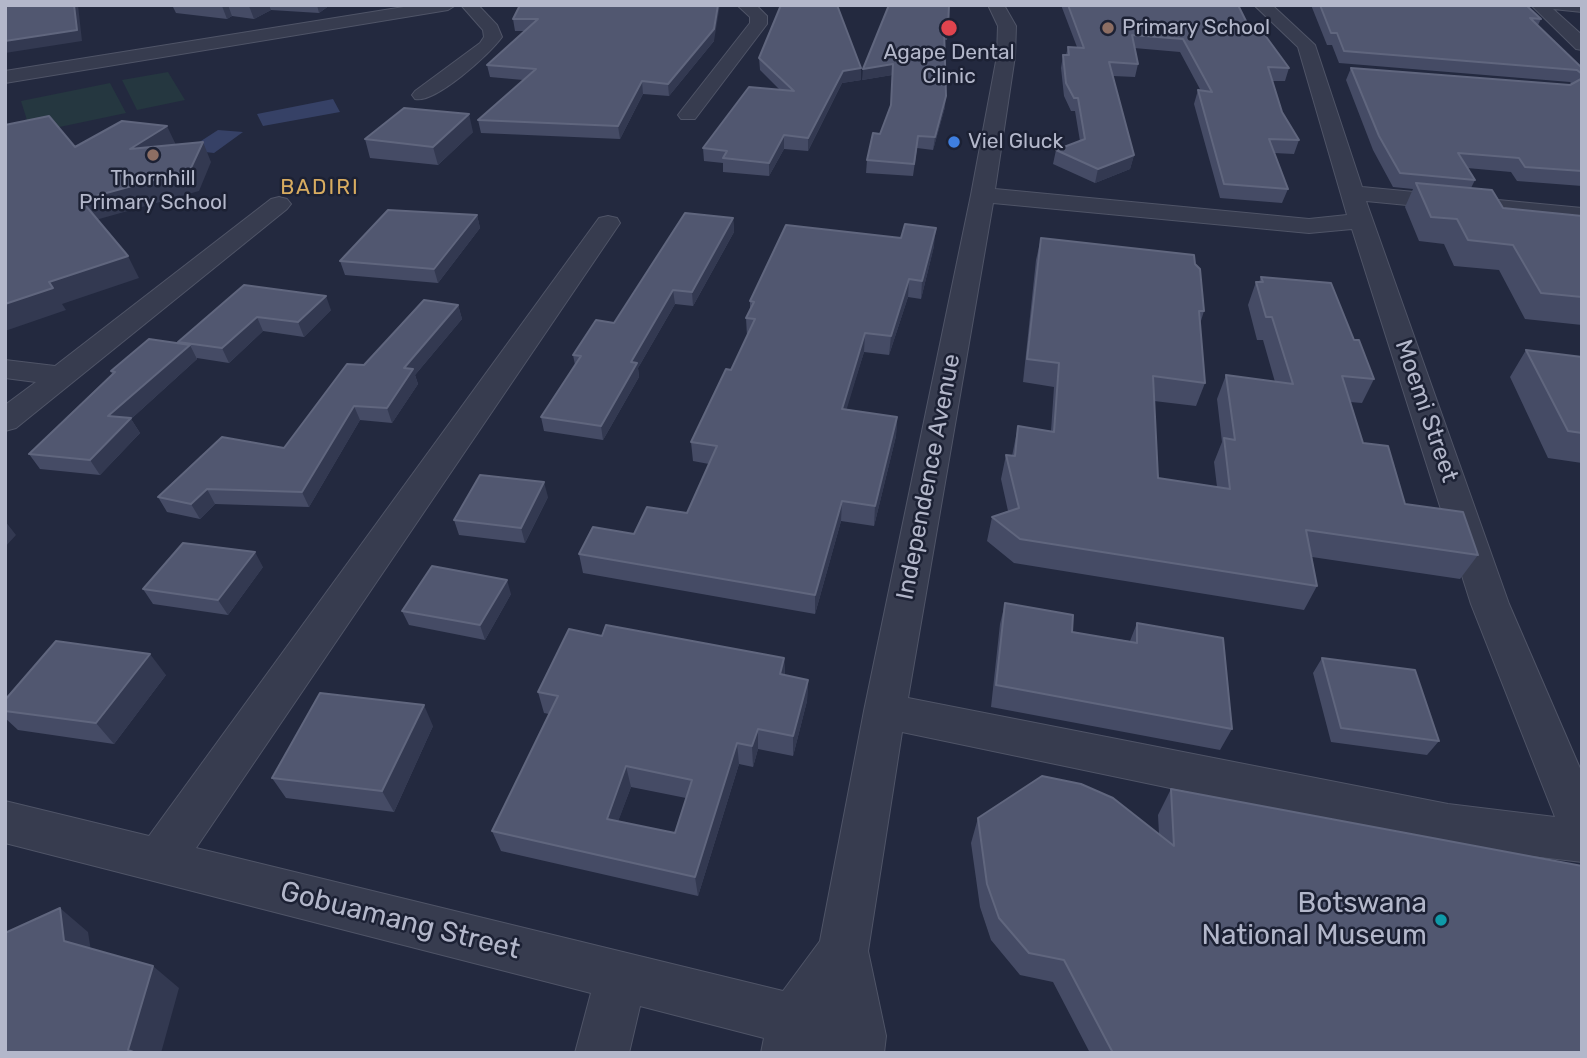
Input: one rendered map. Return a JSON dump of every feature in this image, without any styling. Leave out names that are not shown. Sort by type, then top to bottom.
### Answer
[{"type":"street","points":[[5,76],[447,5]]},
{"type":"street","points":[[422,95],[486,47],[493,37],[491,29],[469,5]]},
{"type":"street","points":[[688,115],[758,24],[759,16],[746,5]]},
{"type":"street","name":"Independence Avenue","points":[[843,951],[885,711],[983,195],[1006,56],[1007,26],[996,5]]},
{"type":"street","name":"Moemi Street","points":[[1262,5],[1306,45],[1322,70],[1357,207],[1490,604],[1582,826]]},
{"type":"street","points":[[1539,5],[1582,45]]},
{"type":"street","points":[[1557,5],[1582,7]]},
{"type":"street","points":[[983,195],[1309,226],[1357,207],[1582,215]]},
{"type":"street","points":[[5,421],[279,204]]},
{"type":"street","points":[[160,860],[608,223]]},
{"type":"street","points":[[5,369],[61,376]]},
{"type":"street","points":[[885,711],[1448,825],[1582,841]]},
{"type":"street","name":"Gobuamang Street","points":[[5,822],[621,976],[791,1035],[858,1044]]},
{"type":"street","points":[[791,1035],[843,951]]},
{"type":"street","points":[[843,951],[858,1044]]},
{"type":"street","points":[[602,1053],[621,976]]},
{"type":"shaded area","points":[[168,72],[185,100],[137,110],[122,80]]},
{"type":"shaded area","points":[[110,83],[126,113],[31,133],[21,101]]},
{"type":"water","points":[[333,99],[340,112],[263,126],[257,114]]},
{"type":"water","points":[[218,130],[243,132],[214,153],[187,150]]},
{"type":"building","points":[[5,5],[74,5],[77,30],[5,41]]},
{"type":"building","points":[[520,5],[718,5],[714,29],[668,84],[642,81],[618,126],[478,120],[536,69],[487,65],[538,19],[513,19]]},
{"type":"building","points":[[781,5],[837,5],[861,68],[843,71],[808,138],[784,135],[769,163],[723,158],[727,151],[703,148],[749,87],[794,91],[759,58]]},
{"type":"building","points":[[889,5],[949,5],[948,29],[944,29],[946,96],[935,137],[918,136],[914,164],[867,160],[873,133],[880,134],[891,105],[893,64],[863,69]]},
{"type":"building","points":[[1068,5],[1238,5],[1249,27],[1259,27],[1289,68],[1268,67],[1282,112],[1299,140],[1269,139],[1288,189],[1224,184],[1198,90],[1212,92],[1183,39],[1132,35],[1138,64],[1109,62],[1134,155],[1098,169],[1056,150],[1085,139],[1078,98],[1074,98],[1066,83],[1063,55],[1069,55],[1068,47],[1084,48]]},
{"type":"building","points":[[1320,5],[1526,5],[1541,19],[1530,18],[1582,68],[1582,74],[1577,70],[1344,51],[1337,33],[1331,33]]},
{"type":"building","points":[[1351,68],[1570,85],[1582,76],[1582,171],[1525,167],[1519,158],[1458,153],[1475,180],[1400,173],[1379,136]]},
{"type":"building","points":[[404,108],[469,114],[433,147],[365,139]]},
{"type":"building","points":[[49,116],[75,147],[122,121],[167,126],[130,149],[203,142],[190,170],[81,200],[128,256],[49,282],[53,288],[5,304],[5,125]]},
{"type":"building","points":[[1416,183],[1492,190],[1503,208],[1582,216],[1582,297],[1541,293],[1513,245],[1468,240],[1457,219],[1431,217]]},
{"type":"building","points":[[388,210],[477,215],[434,269],[340,261]]},
{"type":"building","points":[[685,213],[733,218],[692,292],[673,290],[631,362],[637,363],[601,426],[541,417],[581,356],[573,355],[596,320],[614,323]]},
{"type":"building","points":[[905,224],[936,228],[922,281],[909,279],[891,336],[865,333],[842,409],[897,417],[875,506],[842,501],[815,595],[579,554],[593,527],[634,534],[647,507],[687,513],[717,446],[691,442],[726,369],[731,370],[755,319],[746,318],[754,302],[750,301],[786,225],[901,238]]},
{"type":"building","points":[[1041,238],[1194,255],[1195,264],[1200,269],[1204,311],[1199,311],[1205,383],[1153,376],[1158,478],[1230,489],[1224,438],[1235,440],[1226,375],[1293,384],[1272,317],[1266,317],[1256,282],[1263,282],[1261,277],[1331,283],[1354,340],[1359,340],[1374,379],[1342,376],[1363,443],[1388,446],[1405,504],[1463,512],[1478,555],[1306,530],[1317,586],[1020,539],[992,517],[1019,508],[1006,455],[1015,456],[1018,426],[1054,432],[1059,363],[1027,359]]},
{"type":"building","points":[[244,285],[326,296],[298,322],[257,317],[222,348],[178,342]]},
{"type":"building","points":[[424,300],[458,305],[404,368],[413,369],[387,408],[354,406],[302,492],[207,489],[191,504],[158,497],[222,437],[284,448],[347,364],[364,365]]},
{"type":"building","points":[[149,339],[190,345],[108,416],[131,418],[90,460],[29,454],[115,372],[111,371]]},
{"type":"building","points":[[1526,350],[1582,357],[1582,433],[1568,431]]},
{"type":"building","points":[[480,475],[544,482],[521,528],[454,520]]},
{"type":"building","points":[[183,543],[255,552],[218,600],[143,589]]},
{"type":"building","points":[[432,566],[507,580],[480,625],[402,611]]},
{"type":"building","points":[[1005,603],[1073,615],[1072,632],[1137,643],[1137,623],[1223,638],[1232,729],[996,685]]},
{"type":"building","points":[[606,625],[784,658],[780,674],[808,680],[793,736],[758,729],[752,746],[737,743],[695,877],[492,831],[558,696],[538,692],[569,629],[602,636]],"holes":[[[626,766],[692,780],[675,833],[607,819]]]},
{"type":"building","points":[[56,641],[150,654],[96,723],[5,711],[5,700]]},
{"type":"building","points":[[1322,658],[1415,670],[1439,741],[1341,728]]},
{"type":"building","points":[[320,693],[424,705],[382,791],[272,778]]},
{"type":"building","name":"Botswana National Museum","points":[[1042,776],[1081,784],[1113,798],[1174,846],[1171,789],[1582,866],[1582,1053],[1113,1053],[1064,960],[1029,953],[999,918],[987,884],[978,818]]},
{"type":"building","points":[[60,908],[64,941],[153,966],[128,1050],[136,1053],[5,1053],[5,933]]},
{"type":"place","name":"Agape Dental Clinic","points":[[949,28]]},
{"type":"place","name":"Primary School","points":[[1108,28]]},
{"type":"place","name":"Viel Gluck","points":[[954,142]]},
{"type":"place","name":"Thornhill Primary School","points":[[153,155]]},
{"type":"place","name":"Botswana National Museum","points":[[1441,920]]},
{"type":"district","name":"BADIRI","points":[[320,188]]}]
